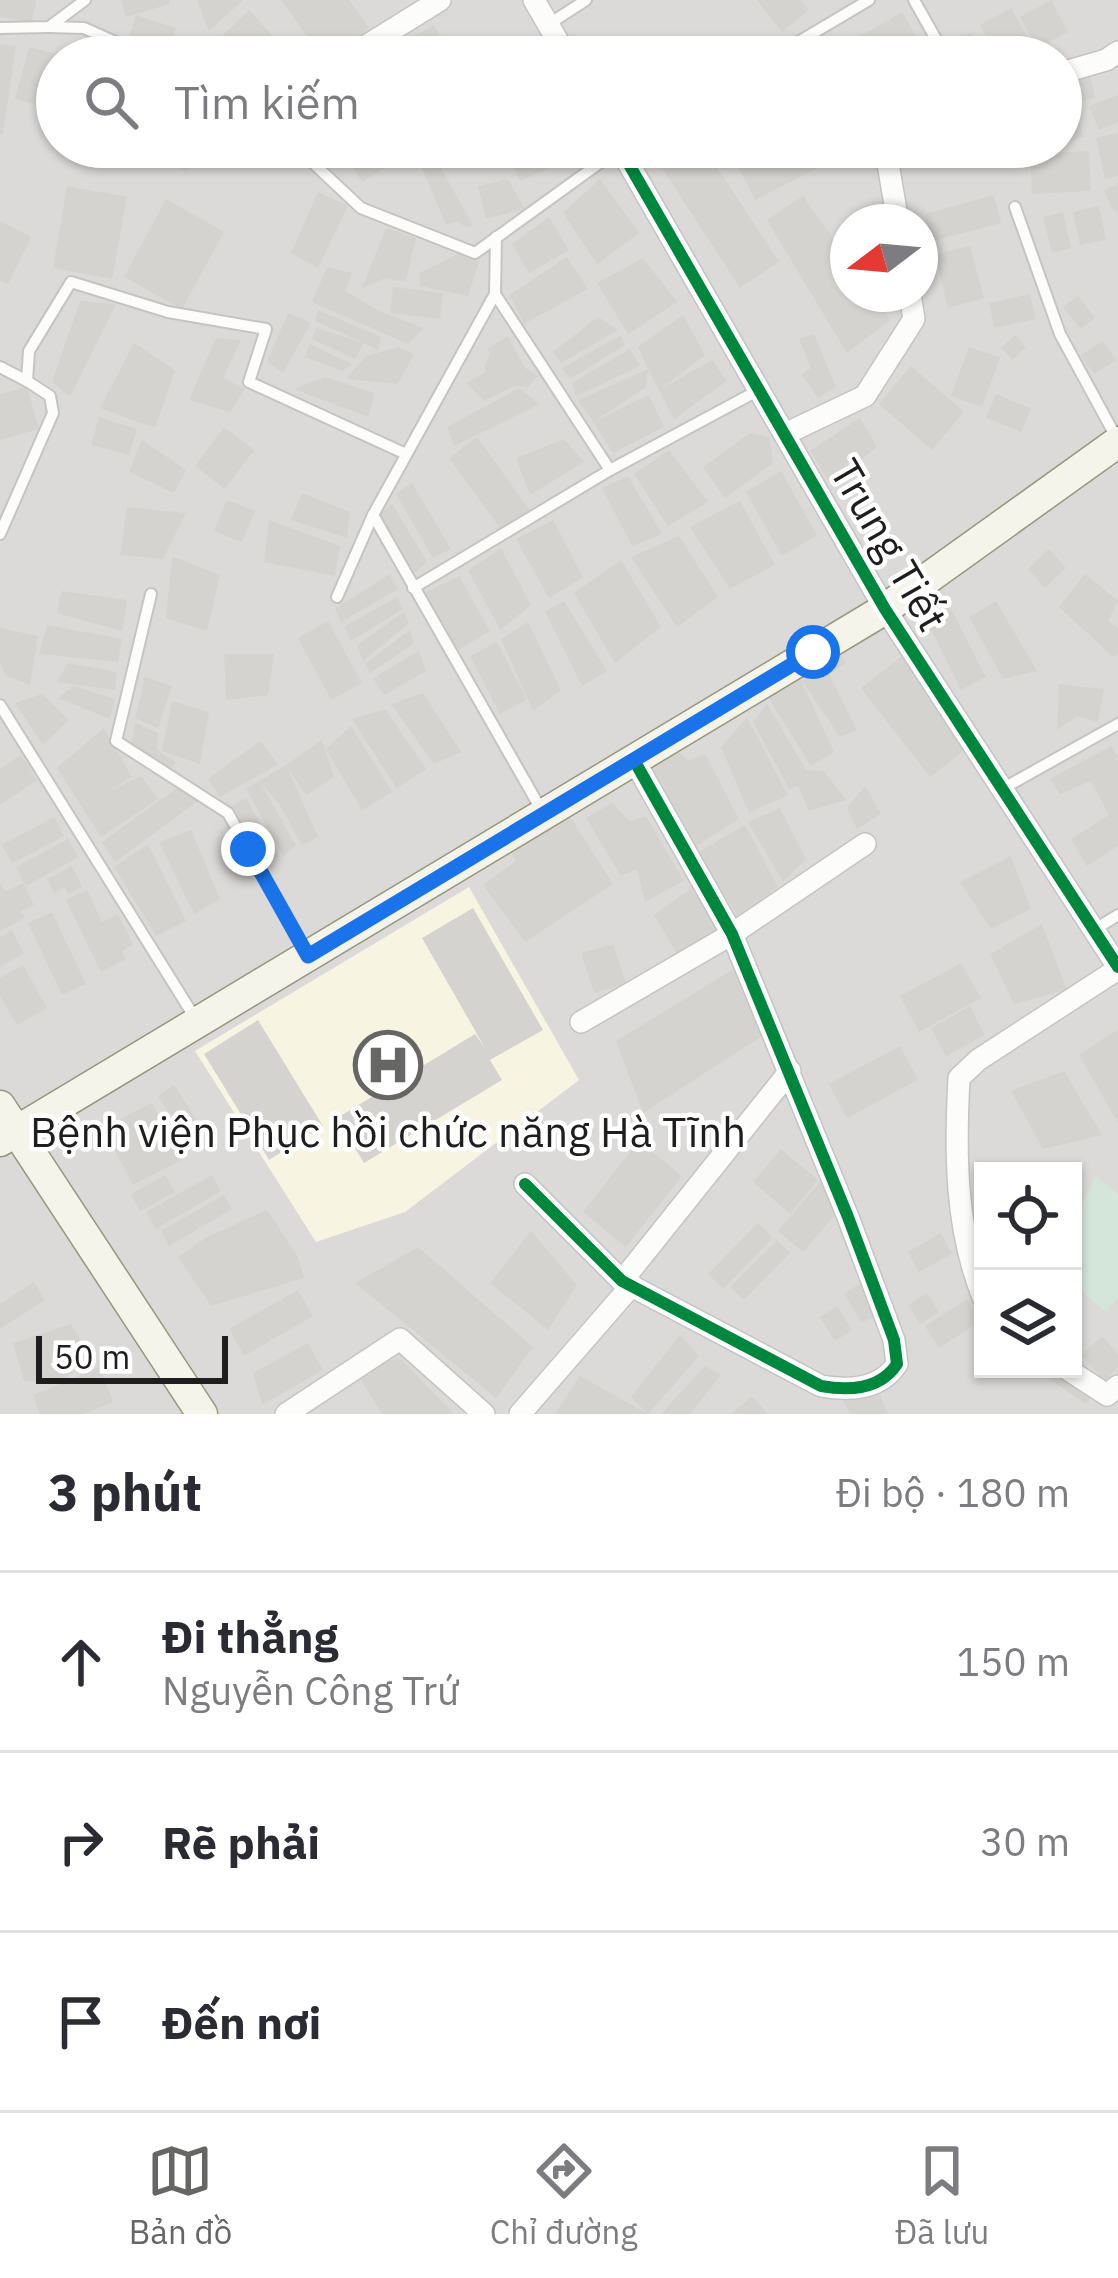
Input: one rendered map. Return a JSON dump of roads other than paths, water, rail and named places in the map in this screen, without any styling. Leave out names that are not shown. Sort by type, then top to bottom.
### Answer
[{"type":"main road","points":[[202,1414],[5,1126],[197,1022],[885,608],[1118,441]]},
{"type":"street","points":[[382,36],[440,0]]},
{"type":"street","points":[[534,0],[555,36]]},
{"type":"street","points":[[1082,67],[1118,52]]},
{"type":"street","name":"Trung Tiết","points":[[632,168],[885,608],[1118,968]]},
{"type":"street","points":[[889,168],[895,204]]},
{"type":"street","points":[[787,433],[865,396],[914,319],[913,312]]},
{"type":"street","points":[[525,1184],[627,1284],[821,1386],[852,1390],[893,1372],[894,1340],[790,1071],[732,934],[634,760]]},
{"type":"street","points":[[581,1022],[732,934],[865,844]]},
{"type":"street","points":[[974,1271],[965,1245],[958,1181],[959,1078],[978,1060],[1118,968]]},
{"type":"street","points":[[520,1414],[627,1284],[790,1071]]},
{"type":"street","points":[[286,1414],[400,1339],[484,1414]]},
{"type":"street","points":[[1082,1376],[1112,1391],[1089,1414]]},
{"type":"lane","points":[[49,27],[86,0]]},
{"type":"lane","points":[[548,25],[586,0]]},
{"type":"lane","points":[[808,36],[869,0]]},
{"type":"lane","points":[[914,0],[934,36]]},
{"type":"lane","points":[[0,28],[84,28],[102,36]]},
{"type":"lane","points":[[318,168],[361,208],[475,253],[591,168]]},
{"type":"lane","points":[[1015,207],[1060,334],[1118,441]]},
{"type":"lane","points":[[338,597],[373,515],[495,294],[496,237]]},
{"type":"lane","points":[[27,381],[29,351],[71,282],[168,312],[266,329],[249,382],[406,454]]},
{"type":"lane","points":[[495,294],[610,470]]},
{"type":"lane","points":[[0,367],[50,396],[53,413],[0,534]]},
{"type":"lane","points":[[413,588],[610,470],[761,388]]},
{"type":"lane","points":[[373,515],[544,814]]},
{"type":"lane","points":[[151,594],[116,741],[228,813],[308,956]]},
{"type":"lane","points":[[0,705],[197,1022]]},
{"type":"lane","points":[[1002,789],[1118,724]]},
{"type":"lane","points":[[1094,930],[1118,915]]},
{"type":"place","name":"Bệnh viện Phục hồi chức năng Hà Tĩnh","points":[[388,1065]]}]
